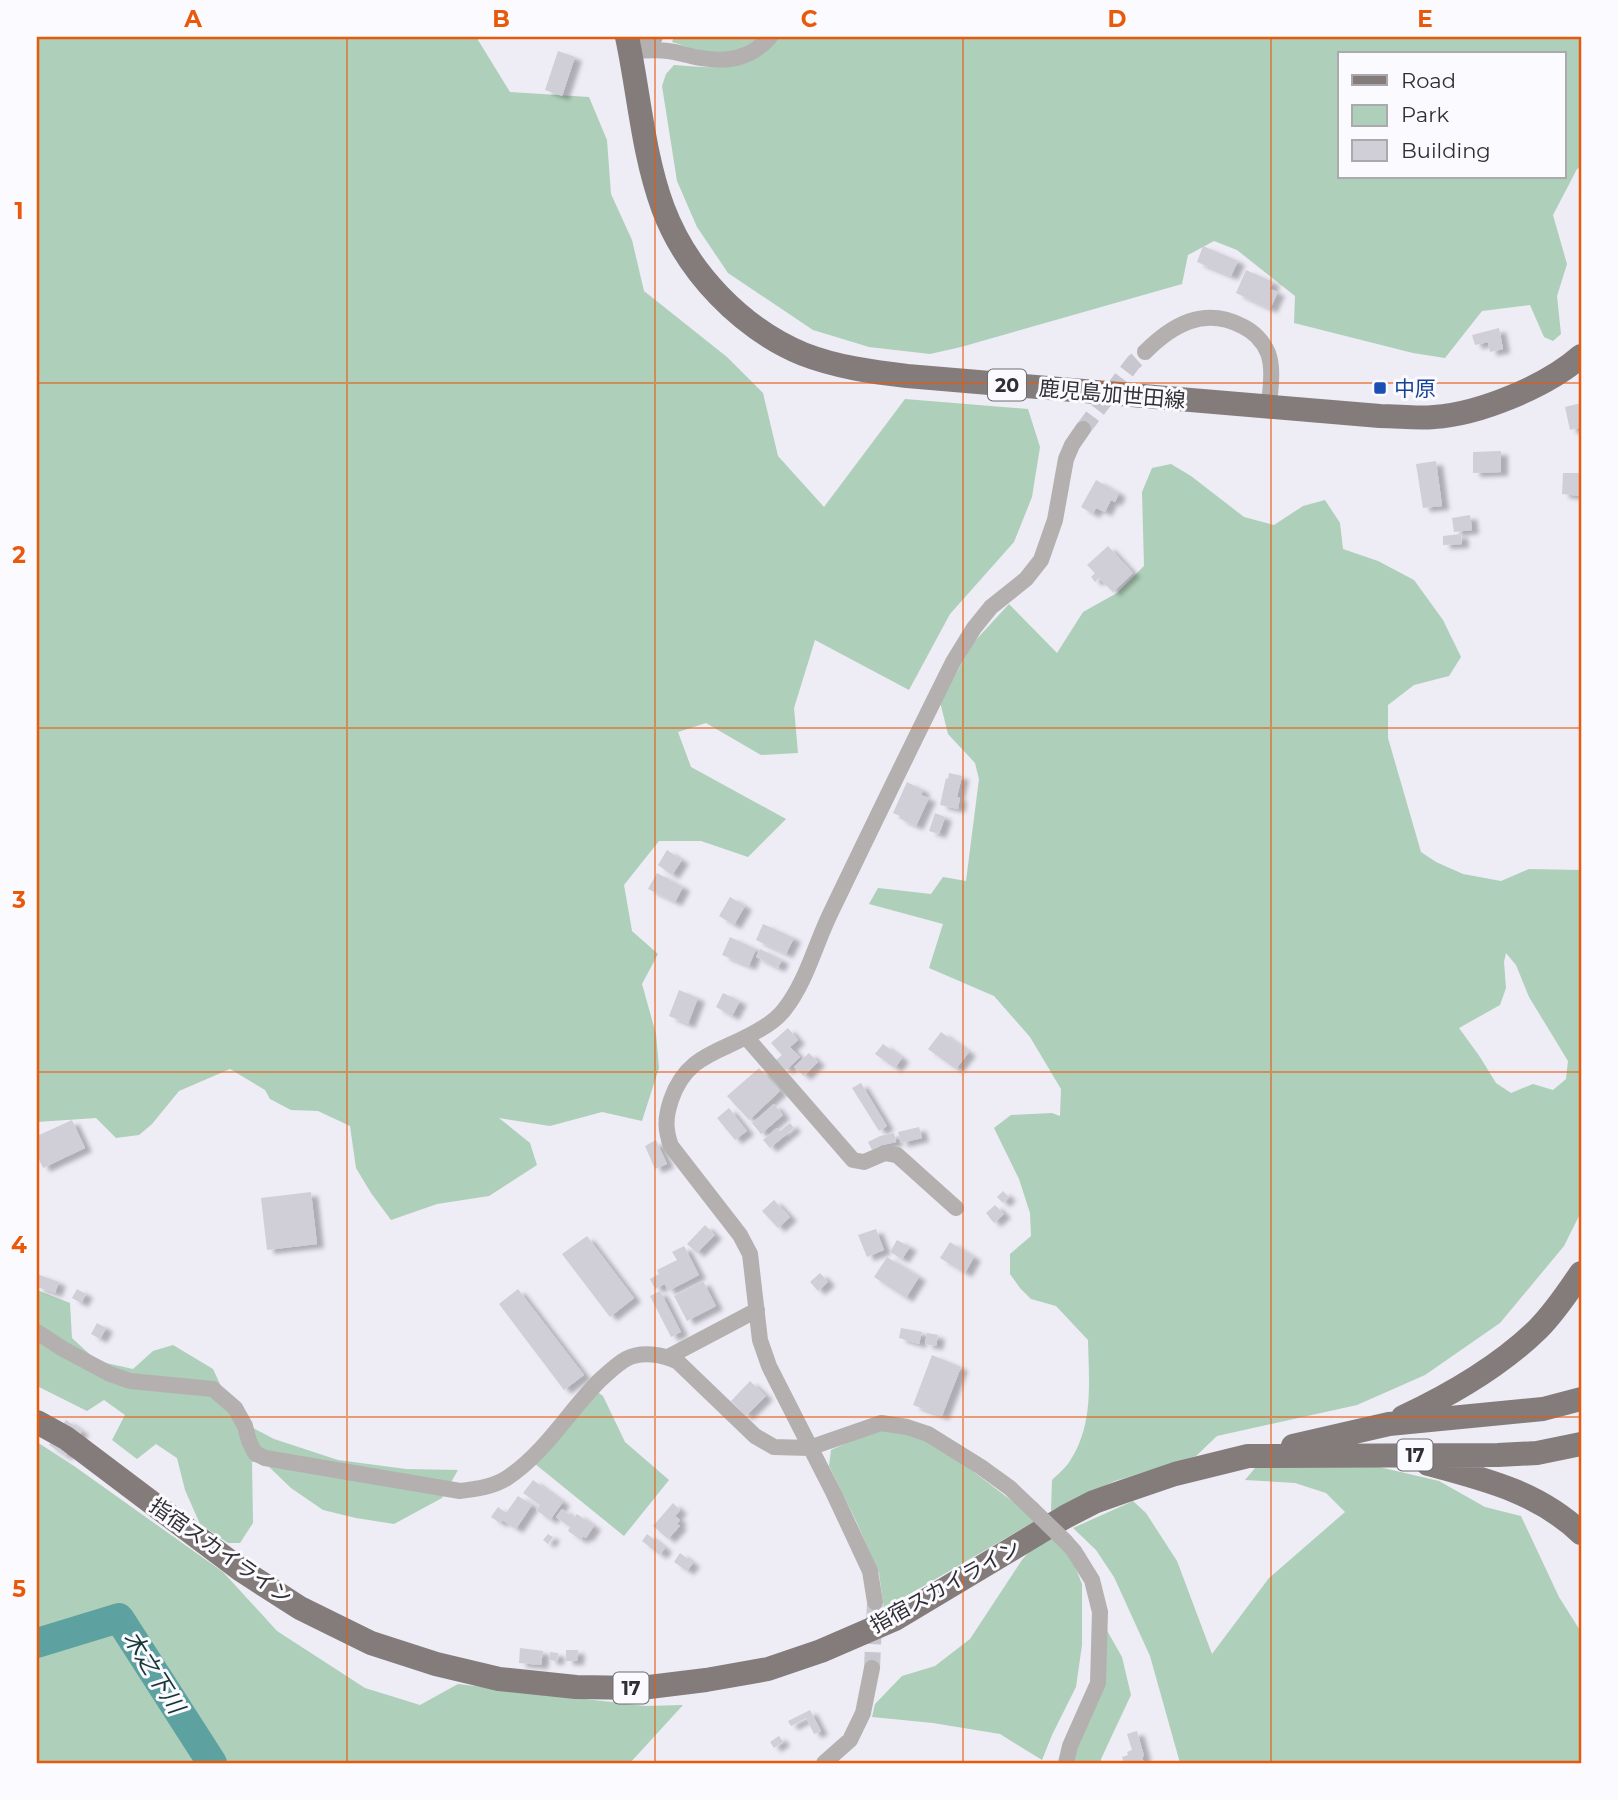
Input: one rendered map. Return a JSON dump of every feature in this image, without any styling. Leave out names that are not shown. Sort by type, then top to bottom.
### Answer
[{"type":"main road","name":"鹿児島加世田線","points":[[628,44],[651,166],[662,207],[673,232],[708,284],[735,311],[770,337],[804,354],[867,371],[907,376],[1380,416],[1434,417],[1489,407],[1549,378],[1581,356]]},
{"type":"main road","points":[[1390,1423],[1444,1398],[1507,1356],[1539,1328],[1581,1273]]},
{"type":"main road","points":[[1248,1456],[1390,1423],[1542,1409],[1581,1399]]},
{"type":"main road","name":"指宿スカイライン","points":[[37,1422],[66,1438],[241,1570],[300,1608],[371,1643],[436,1664],[499,1679],[576,1687],[641,1688],[768,1669],[821,1651],[895,1619],[1094,1502],[1175,1474],[1248,1456],[1537,1453],[1581,1444]]},
{"type":"main road","points":[[1392,1455],[1485,1479],[1519,1491],[1548,1508],[1581,1533]]},
{"type":"street","points":[[628,44],[655,37]]},
{"type":"street","points":[[628,44],[720,60],[738,59],[758,49],[770,37]]},
{"type":"street","points":[[1145,352],[1174,327],[1191,320],[1209,317],[1231,320],[1256,335],[1268,352],[1271,374],[1269,407]]},
{"type":"street","points":[[876,1602],[870,1571],[769,1366],[760,1340],[750,1254],[740,1235],[671,1146],[666,1132],[667,1112],[674,1092],[694,1063],[769,1024],[797,991],[828,918],[953,662],[974,628],[992,607],[1026,579],[1041,560],[1055,520],[1066,459],[1083,429]]},
{"type":"street","points":[[746,1037],[852,1160],[864,1162],[885,1153],[897,1155],[956,1208]]},
{"type":"street","points":[[668,1357],[757,1310]]},
{"type":"street","points":[[37,1332],[110,1374],[130,1381],[213,1389],[236,1408],[255,1453],[265,1458],[460,1491],[482,1488],[504,1480],[545,1444],[607,1373],[626,1359],[644,1355],[668,1357],[678,1362],[755,1436],[774,1447],[809,1448],[881,1423],[928,1434],[1010,1488],[1074,1551],[1092,1580],[1100,1612],[1098,1684],[1070,1746],[1066,1763]]},
{"type":"street","points":[[824,1763],[850,1740],[863,1713],[872,1668]]},
{"type":"green space","points":[[37,37],[478,37],[510,92],[589,97],[607,140],[611,194],[632,240],[644,291],[727,357],[763,393],[778,456],[824,507],[905,399],[1028,409],[1040,447],[1032,497],[1014,542],[950,614],[909,690],[815,640],[794,708],[798,753],[761,755],[706,723],[678,732],[691,767],[786,819],[748,857],[701,841],[659,841],[624,885],[632,931],[658,954],[642,984],[656,1034],[659,1068],[642,1121],[602,1112],[550,1126],[499,1118],[530,1143],[537,1165],[489,1196],[437,1204],[391,1220],[356,1168],[350,1126],[318,1111],[291,1110],[270,1099],[265,1090],[230,1069],[179,1091],[152,1124],[139,1135],[116,1138],[96,1118],[37,1122]]},
{"type":"green space","points":[[674,37],[761,37],[744,51],[727,54],[672,42]]},
{"type":"green space","points":[[778,37],[1581,37],[1581,167],[1577,169],[1553,215],[1567,264],[1557,296],[1561,334],[1553,341],[1544,337],[1530,305],[1482,311],[1445,358],[1413,353],[1294,323],[1295,296],[1237,250],[1214,241],[1188,255],[1182,284],[930,354],[869,347],[813,330],[728,273],[697,227],[677,181],[662,86],[666,74],[674,65],[731,66],[756,57],[768,49]]},
{"type":"green space","points":[[1171,464],[1244,517],[1274,525],[1303,506],[1325,500],[1340,523],[1343,549],[1378,561],[1414,580],[1443,620],[1461,657],[1449,676],[1414,685],[1388,705],[1388,738],[1421,852],[1463,874],[1501,881],[1529,869],[1581,870],[1581,1212],[1564,1246],[1500,1323],[1425,1375],[1357,1405],[1217,1436],[1196,1456],[1115,1481],[1051,1511],[1052,1480],[1068,1464],[1076,1450],[1086,1420],[1089,1388],[1088,1340],[1056,1306],[1031,1299],[1010,1274],[1010,1254],[1031,1236],[1030,1213],[1019,1179],[994,1128],[1011,1115],[1052,1113],[1060,1116],[1061,1089],[1030,1037],[994,996],[929,968],[943,924],[869,904],[878,888],[931,894],[943,877],[966,881],[979,779],[975,763],[948,734],[940,702],[974,642],[1009,604],[1057,653],[1083,612],[1117,593],[1144,566],[1142,492],[1152,468]],"holes":[[[1506,953],[1516,965],[1529,997],[1568,1061],[1566,1079],[1553,1090],[1533,1084],[1511,1093],[1496,1083],[1459,1028],[1500,1005],[1506,988]]]},
{"type":"green space","points":[[37,1290],[70,1303],[72,1338],[97,1361],[133,1369],[153,1351],[173,1345],[213,1369],[236,1419],[274,1439],[338,1460],[406,1469],[458,1470],[442,1498],[394,1524],[323,1510],[291,1488],[265,1463],[252,1462],[253,1523],[240,1543],[228,1543],[200,1524],[185,1490],[177,1458],[156,1444],[137,1459],[112,1440],[125,1415],[104,1400],[87,1411],[37,1386]]},
{"type":"green space","points":[[592,1388],[603,1396],[625,1442],[669,1480],[624,1536],[529,1459]]},
{"type":"green space","points":[[885,1426],[925,1439],[966,1466],[1037,1520],[884,1609],[879,1573],[829,1466],[831,1450]]},
{"type":"green space","points":[[37,1442],[223,1572],[277,1631],[365,1688],[420,1705],[458,1684],[645,1706],[683,1705],[630,1763],[37,1763]]},
{"type":"green space","points":[[1332,1456],[1439,1481],[1485,1507],[1521,1516],[1559,1597],[1581,1632],[1581,1763],[1180,1763],[1150,1656],[1114,1577],[1096,1550],[1073,1528],[1133,1501],[1146,1513],[1177,1561],[1212,1654],[1269,1578],[1345,1512],[1326,1493],[1295,1483],[1245,1480],[1260,1462]]},
{"type":"green space","points":[[1053,1536],[1070,1554],[1082,1584],[1082,1645],[1076,1687],[1042,1760],[1000,1734],[872,1717],[875,1704],[902,1676],[935,1666],[970,1639],[1022,1560],[1035,1545]]},
{"type":"green space","points":[[1101,1620],[1122,1657],[1131,1695],[1101,1763],[1067,1763],[1103,1676]]},
{"type":"building","points":[[558,51],[575,57],[562,96],[545,90]]},
{"type":"building","points":[[1203,246],[1238,261],[1231,276],[1197,262]]},
{"type":"building","points":[[1246,270],[1273,282],[1270,289],[1278,292],[1270,309],[1236,293]]},
{"type":"building","points":[[1499,328],[1503,349],[1490,352],[1488,342],[1475,345],[1472,335]]},
{"type":"building","points":[[1581,403],[1581,427],[1570,430],[1565,407]]},
{"type":"building","points":[[1501,451],[1501,472],[1473,473],[1473,452]]},
{"type":"building","points":[[1436,461],[1442,506],[1423,508],[1416,464]]},
{"type":"building","points":[[1563,473],[1581,473],[1581,496],[1562,494]]},
{"type":"building","points":[[1096,480],[1119,493],[1115,502],[1111,500],[1105,512],[1096,508],[1093,514],[1081,507]]},
{"type":"building","points":[[1470,515],[1472,530],[1454,532],[1452,518]]},
{"type":"building","points":[[1461,534],[1462,544],[1443,545],[1443,536]]},
{"type":"building","points":[[1108,546],[1133,573],[1113,592],[1099,578],[1095,582],[1091,577],[1095,573],[1087,565]]},
{"type":"building","points":[[949,773],[962,776],[957,797],[960,798],[958,809],[940,805]]},
{"type":"building","points":[[907,782],[923,790],[921,795],[929,798],[916,826],[893,813]]},
{"type":"building","points":[[935,813],[945,817],[939,834],[929,831]]},
{"type":"building","points":[[667,850],[682,860],[672,875],[658,865]]},
{"type":"building","points":[[657,873],[683,887],[675,902],[648,889]]},
{"type":"building","points":[[730,897],[745,906],[734,925],[719,916]]},
{"type":"building","points":[[763,924],[794,938],[786,954],[756,940]]},
{"type":"building","points":[[730,937],[756,949],[749,966],[722,955]]},
{"type":"building","points":[[760,949],[782,960],[778,968],[756,957]]},
{"type":"building","points":[[679,990],[698,998],[688,1024],[669,1016]]},
{"type":"building","points":[[723,993],[740,1001],[732,1016],[716,1007]]},
{"type":"building","points":[[788,1028],[798,1040],[790,1047],[800,1057],[786,1070],[776,1060],[782,1055],[771,1043]]},
{"type":"building","points":[[941,1032],[969,1052],[956,1069],[928,1049]]},
{"type":"building","points":[[883,1044],[902,1058],[895,1068],[875,1054]]},
{"type":"building","points":[[809,1053],[818,1062],[804,1076],[794,1067]]},
{"type":"building","points":[[759,1068],[780,1091],[749,1120],[727,1096]]},
{"type":"building","points":[[861,1083],[887,1126],[879,1131],[852,1088]]},
{"type":"building","points":[[774,1104],[783,1115],[761,1134],[752,1123]]},
{"type":"building","points":[[729,1108],[747,1131],[735,1140],[717,1118]]},
{"type":"building","points":[[72,1120],[85,1148],[43,1168],[37,1155],[37,1136]]},
{"type":"building","points":[[790,1123],[794,1128],[770,1148],[763,1140],[777,1128],[780,1131]]},
{"type":"building","points":[[919,1127],[922,1138],[901,1143],[898,1132]]},
{"type":"building","points":[[894,1133],[896,1142],[872,1150],[868,1142]]},
{"type":"building","points":[[656,1140],[667,1164],[655,1169],[645,1146]]},
{"type":"building","points":[[1003,1191],[1009,1197],[1003,1203],[997,1197]]},
{"type":"building","points":[[311,1192],[317,1244],[267,1250],[261,1198]]},
{"type":"building","points":[[774,1200],[790,1217],[778,1228],[762,1211]]},
{"type":"building","points":[[995,1205],[1004,1214],[994,1223],[986,1213]]},
{"type":"building","points":[[705,1225],[715,1235],[697,1253],[687,1244]]},
{"type":"building","points":[[876,1229],[884,1250],[867,1257],[858,1235]]},
{"type":"building","points":[[587,1236],[634,1298],[610,1317],[562,1254]]},
{"type":"building","points":[[897,1240],[910,1247],[902,1259],[890,1252]]},
{"type":"building","points":[[950,1242],[974,1257],[965,1273],[940,1258]]},
{"type":"building","points":[[684,1246],[699,1275],[668,1291],[665,1284],[655,1289],[650,1279],[659,1274],[657,1270],[677,1260],[672,1252]]},
{"type":"building","points":[[887,1257],[919,1277],[906,1298],[874,1277]]},
{"type":"building","points":[[820,1273],[828,1282],[818,1291],[810,1282]]},
{"type":"building","points":[[37,1274],[59,1282],[55,1293],[37,1287]]},
{"type":"building","points":[[703,1281],[716,1306],[687,1321],[674,1296]]},
{"type":"building","points":[[77,1289],[86,1294],[81,1303],[72,1298]]},
{"type":"building","points":[[518,1289],[584,1375],[564,1390],[499,1304]]},
{"type":"building","points":[[660,1291],[681,1332],[671,1337],[650,1296]]},
{"type":"building","points":[[97,1323],[106,1328],[100,1339],[91,1334]]},
{"type":"building","points":[[901,1328],[922,1332],[919,1344],[899,1338]]},
{"type":"building","points":[[927,1333],[938,1335],[936,1346],[925,1344]]},
{"type":"building","points":[[932,1355],[961,1367],[942,1416],[913,1405]]},
{"type":"building","points":[[750,1381],[766,1396],[746,1416],[731,1401]]},
{"type":"building","points":[[66,1420],[82,1431],[65,1456],[49,1445]]},
{"type":"building","points":[[533,1480],[563,1502],[550,1520],[536,1510],[540,1505],[523,1493]]},
{"type":"building","points":[[518,1496],[532,1505],[516,1529],[491,1517],[498,1507],[506,1513]]},
{"type":"building","points":[[673,1503],[680,1510],[675,1516],[680,1520],[677,1524],[680,1526],[668,1539],[653,1526]]},
{"type":"building","points":[[562,1509],[574,1518],[577,1514],[594,1526],[586,1538],[583,1536],[581,1540],[568,1531],[570,1527],[556,1517]]},
{"type":"building","points":[[548,1534],[553,1537],[548,1544],[543,1540]]},
{"type":"building","points":[[647,1534],[665,1548],[660,1555],[642,1541]]},
{"type":"building","points":[[680,1553],[693,1563],[687,1571],[674,1562]]},
{"type":"building","points":[[520,1648],[543,1651],[541,1665],[519,1663]]},
{"type":"building","points":[[566,1650],[578,1650],[577,1661],[566,1661]]},
{"type":"building","points":[[550,1652],[558,1653],[557,1661],[549,1660]]},
{"type":"building","points":[[810,1710],[821,1731],[814,1734],[806,1718],[791,1726],[788,1721]]},
{"type":"building","points":[[1137,1731],[1144,1763],[1124,1763],[1122,1757],[1132,1750],[1127,1734]]},
{"type":"building","points":[[779,1736],[783,1742],[774,1748],[770,1742]]},
{"type":"waterway","name":"木之下川","points":[[37,1643],[119,1618],[212,1763]]},
{"type":"tunnel","points":[[1083,429],[1133,363],[1145,352]]},
{"type":"tunnel","points":[[872,1668],[875,1602]]},
{"type":"place","name":"中原","points":[[1380,388]]}]
